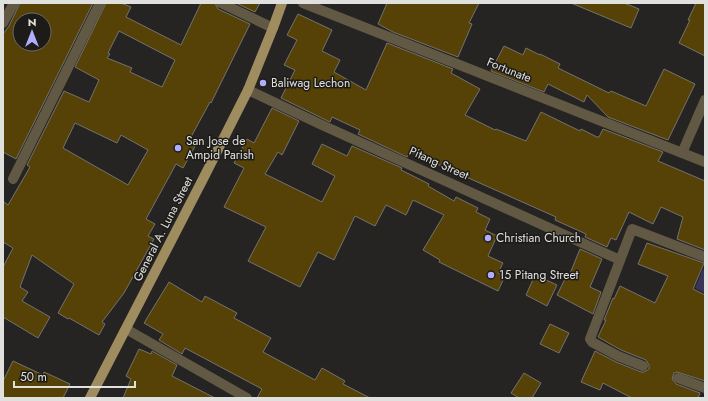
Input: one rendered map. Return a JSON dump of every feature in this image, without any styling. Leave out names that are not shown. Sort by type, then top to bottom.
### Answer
[{"type":"main road","name":"General A. Luna Street","points":[[90,398],[248,90],[282,3]]},
{"type":"street","points":[[3,23],[14,3]]},
{"type":"street","points":[[13,178],[100,3]]},
{"type":"street","points":[[221,3],[273,28]]},
{"type":"street","name":"Fortunate","points":[[303,3],[705,162]]},
{"type":"street","name":"Pitang Street","points":[[248,90],[620,260]]},
{"type":"street","points":[[682,153],[705,100]]},
{"type":"street","points":[[643,366],[618,356],[592,342],[590,339],[632,229],[705,257]]},
{"type":"street","points":[[126,330],[247,398]]},
{"type":"street","points":[[678,378],[705,388]]},
{"type":"shaded area","points":[[703,269],[705,270],[705,293],[695,288]]},
{"type":"building","points":[[20,3],[93,3],[16,159],[3,152],[3,34],[12,20],[12,52],[52,52],[52,12],[16,12]]},
{"type":"building","points":[[106,3],[121,3],[131,7],[126,17],[181,45],[201,3],[215,3],[218,9],[250,24],[211,103],[210,102],[191,137],[198,141],[183,168],[176,164],[146,219],[155,224],[148,236],[154,239],[124,293],[102,322],[105,324],[99,335],[58,313],[74,284],[32,255],[20,287],[28,292],[22,301],[50,317],[38,338],[3,317],[3,267],[13,248],[3,242],[3,201],[8,205],[30,167],[27,165],[64,91],[89,102],[99,80],[75,67]],"holes":[[[119,31],[175,60],[162,87],[130,72],[132,68],[107,58]],[[75,123],[117,143],[121,135],[148,150],[128,185],[63,148]]]},
{"type":"building","points":[[236,3],[260,3],[255,12]]},
{"type":"building","points":[[387,3],[479,3],[469,23],[472,24],[458,57],[393,32],[378,24]]},
{"type":"building","points":[[571,3],[624,3],[639,9],[631,28]]},
{"type":"building","points":[[696,3],[705,3],[705,56],[679,43]]},
{"type":"building","points":[[298,14],[332,30],[322,51],[340,60],[334,72],[366,90],[387,43],[453,69],[451,73],[480,89],[465,115],[495,130],[496,129],[526,141],[541,112],[580,131],[581,129],[597,137],[599,137],[603,129],[663,152],[658,161],[705,181],[705,250],[677,239],[683,217],[661,207],[653,224],[629,212],[616,240],[611,238],[607,247],[585,237],[586,234],[555,220],[556,217],[410,152],[407,157],[358,134],[360,130],[332,117],[330,122],[281,98],[295,70],[284,65],[297,40],[287,35]]},
{"type":"building","points":[[504,46],[523,55],[526,48],[560,64],[558,68],[609,93],[611,91],[646,106],[664,69],[695,84],[668,140],[608,117],[587,95],[584,102],[548,84],[544,92],[491,71]]},
{"type":"building","points":[[272,108],[299,121],[282,155],[278,152],[265,174],[322,202],[335,176],[312,164],[322,144],[347,156],[352,146],[402,168],[401,170],[429,184],[428,186],[454,201],[456,197],[478,208],[476,212],[490,219],[485,230],[497,236],[488,256],[503,263],[498,273],[505,276],[498,291],[439,262],[440,260],[423,250],[444,215],[413,200],[406,215],[386,205],[375,226],[355,216],[334,260],[318,252],[300,287],[248,261],[266,227],[224,207],[244,168],[234,163],[247,139],[254,143]]},
{"type":"building","points":[[647,243],[704,263],[693,289],[705,295],[705,381],[677,372],[674,373],[672,379],[676,384],[700,393],[698,398],[632,398],[603,383],[600,390],[581,382],[595,351],[616,362],[641,372],[649,369],[649,365],[646,360],[621,350],[598,337],[606,320],[604,320],[613,298],[614,299],[620,286],[655,303],[668,276],[638,264]]},
{"type":"building","points":[[580,249],[602,259],[590,287],[601,292],[593,314],[557,295],[567,275],[569,276]]},
{"type":"building","points":[[535,275],[557,285],[547,306],[526,295]]},
{"type":"building","points":[[169,282],[202,302],[205,296],[237,313],[234,318],[271,338],[263,352],[315,380],[322,368],[345,381],[343,384],[370,398],[257,398],[262,389],[185,348],[182,354],[159,340],[163,334],[144,323]]},
{"type":"building","points":[[550,324],[569,333],[559,353],[540,344]]},
{"type":"building","points":[[139,349],[151,354],[152,351],[177,365],[172,376],[215,398],[123,398],[131,379],[126,376]]},
{"type":"building","points":[[13,361],[43,375],[44,372],[70,384],[63,398],[3,398],[3,381]]},
{"type":"building","points":[[524,373],[541,383],[532,398],[519,398],[511,393]]},
{"type":"place","name":"Baliwag Lechon","points":[[263,83]]},
{"type":"place","name":"San Jose de Ampid Parish","points":[[178,148]]},
{"type":"place","name":"Christian Church","points":[[488,238]]},
{"type":"place","name":"15 Pitang Street","points":[[491,275]]}]
